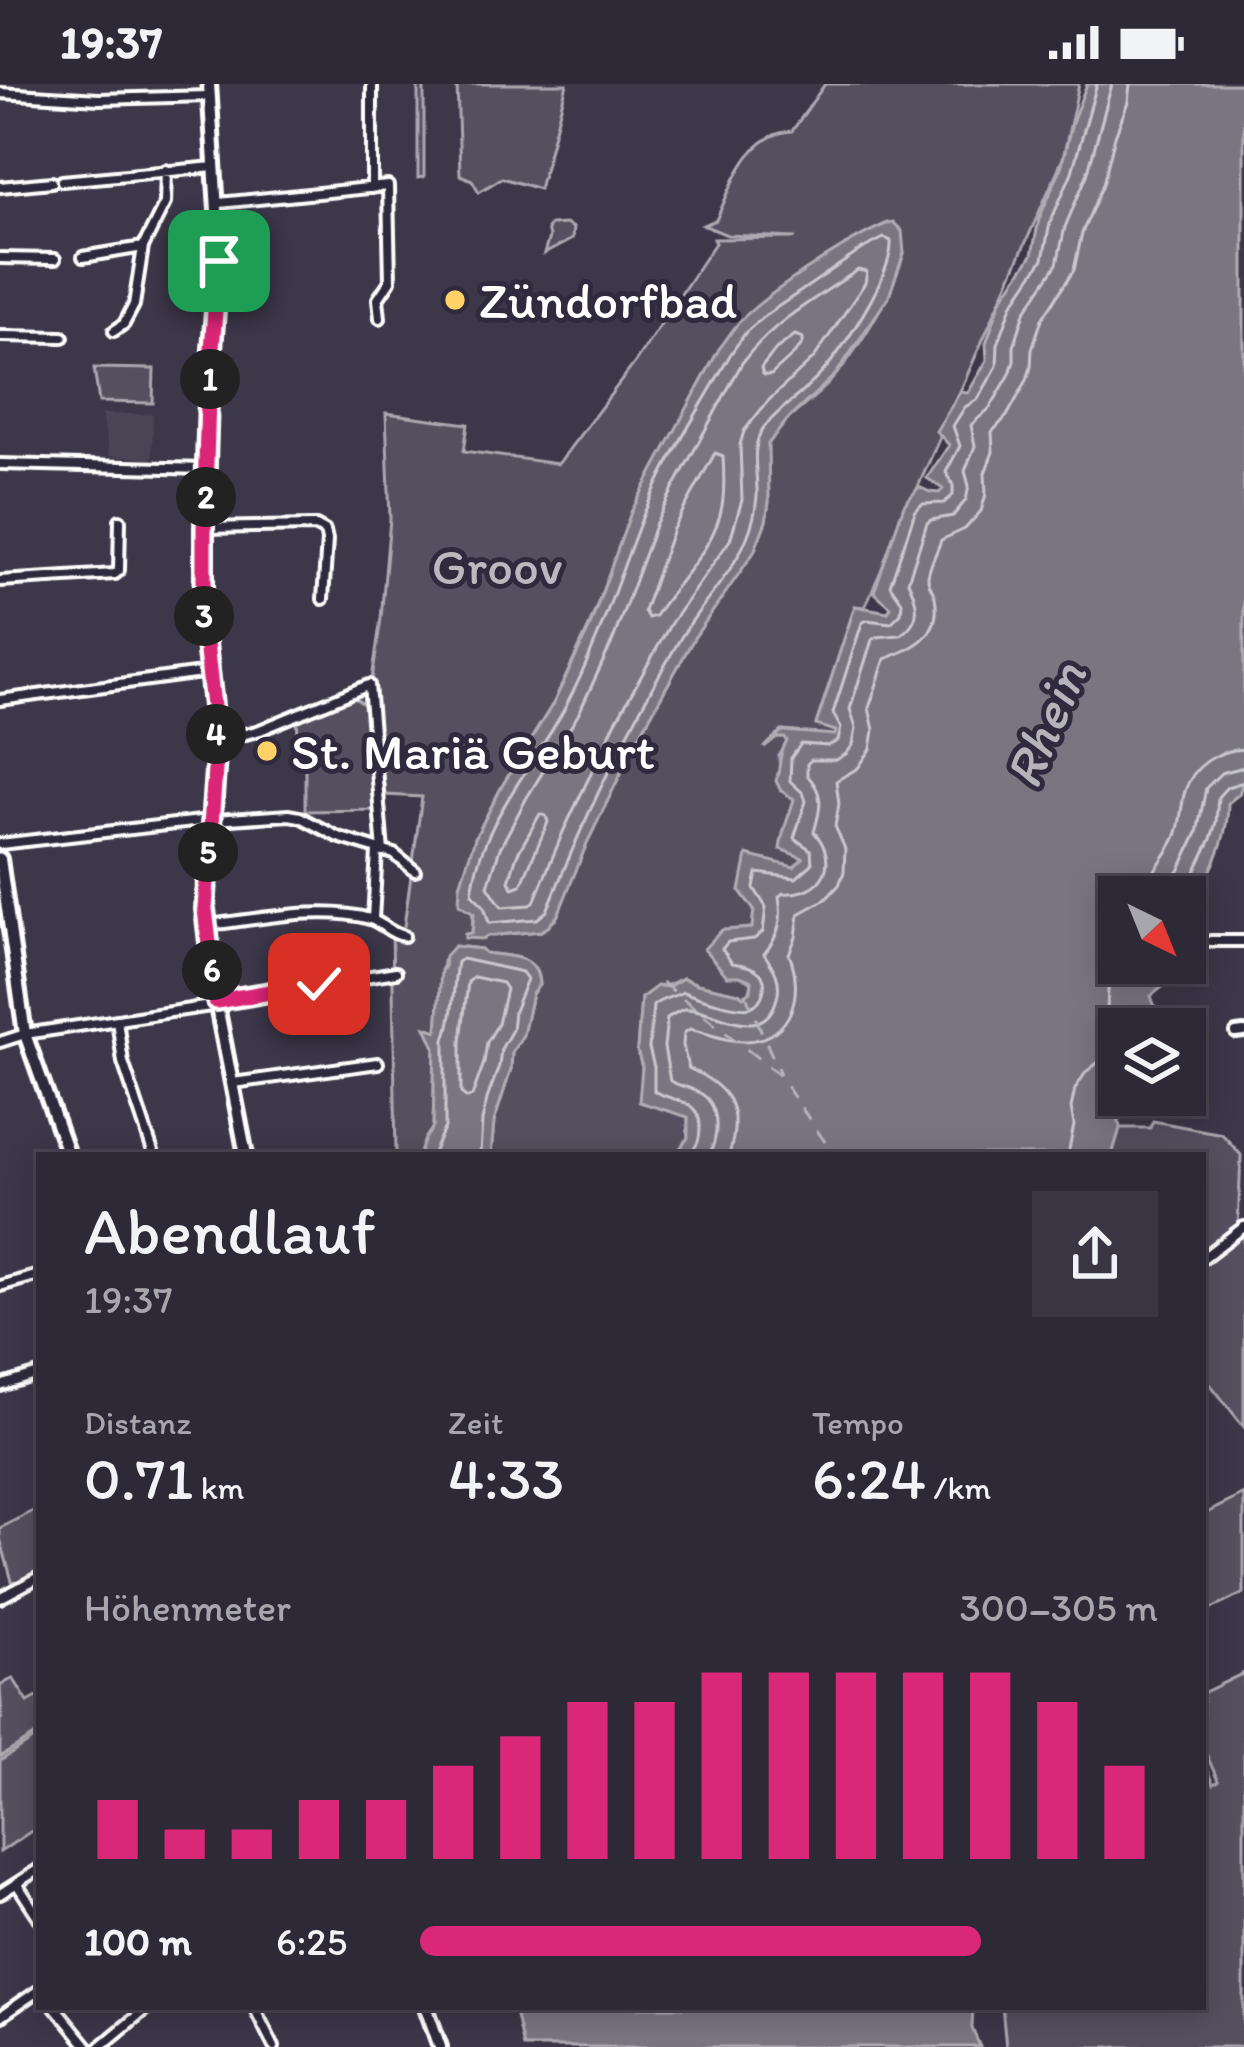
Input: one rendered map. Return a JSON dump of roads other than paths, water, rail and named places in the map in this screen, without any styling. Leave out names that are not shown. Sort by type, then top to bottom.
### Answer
[{"type":"main road","points":[[209,90],[219,261],[204,528],[204,625],[217,742],[206,925],[245,1152]]},
{"type":"main road","points":[[0,859],[25,1034],[67,1152]]},
{"type":"main road","points":[[427,2010],[440,2047]]},
{"type":"street","points":[[372,84],[372,188]]},
{"type":"street","points":[[0,93],[99,99],[209,90]]},
{"type":"street","points":[[0,187],[214,167]]},
{"type":"street","points":[[114,331],[124,324],[134,304],[143,247],[164,203],[166,170]]},
{"type":"street","points":[[218,203],[388,185],[390,280],[378,299],[380,318]]},
{"type":"street","points":[[83,257],[143,247]]},
{"type":"street","points":[[0,259],[55,260]]},
{"type":"street","points":[[0,336],[63,338]]},
{"type":"street","points":[[0,464],[207,469]]},
{"type":"street","points":[[0,581],[115,574],[119,571],[120,520]]},
{"type":"street","points":[[204,528],[316,526],[325,531],[323,599]]},
{"type":"street","points":[[0,700],[210,672]]},
{"type":"street","points":[[217,742],[260,730],[369,686],[384,841],[373,920]]},
{"type":"street","points":[[0,844],[211,821],[300,817],[338,837],[394,854],[415,871]]},
{"type":"street","points":[[206,925],[340,915],[373,920],[404,936]]},
{"type":"street","points":[[1210,941],[1244,941]]},
{"type":"street","points":[[0,1042],[396,973]]},
{"type":"street","points":[[117,1020],[124,1062],[153,1152]]},
{"type":"street","points":[[233,1083],[378,1063]]},
{"type":"street","points":[[1206,1256],[1244,1227]]},
{"type":"street","points":[[0,1286],[36,1276]]},
{"type":"street","points":[[0,1386],[36,1376]]},
{"type":"street","points":[[0,1598],[36,1579]]},
{"type":"street","points":[[0,1894],[36,1871]]},
{"type":"street","points":[[17,1883],[36,1913]]},
{"type":"street","points":[[0,2017],[36,1992]]},
{"type":"street","points":[[57,2010],[88,2047]]},
{"type":"street","points":[[100,2047],[144,2010]]},
{"type":"street","points":[[256,2010],[274,2047]]},
{"type":"water","name":"Rhein","points":[[1087,84],[1244,84],[1244,779],[1239,794],[1228,803],[1224,836],[1206,878],[1098,876],[1098,984],[1166,984],[1151,996],[1155,1008],[1098,1008],[1098,1116],[1118,1116],[1120,1128],[1113,1152],[677,1152],[688,1138],[688,1117],[639,1102],[641,998],[657,986],[668,987],[683,978],[743,997],[751,991],[752,981],[727,976],[704,949],[722,930],[752,928],[754,910],[740,891],[747,855],[794,867],[803,858],[780,849],[794,799],[776,781],[787,741],[777,738],[764,748],[782,731],[835,735],[836,731],[816,725],[855,606],[888,612],[891,607],[874,592],[904,505],[919,487],[939,493],[943,489],[927,478],[949,445],[936,431],[960,392],[968,393],[987,360],[986,343],[1001,300],[1032,255],[1039,219],[1061,168]]},
{"type":"water","points":[[893,222],[902,231],[904,253],[889,296],[836,374],[768,444],[769,502],[754,552],[694,638],[639,736],[558,915],[541,931],[465,938],[472,933],[474,913],[459,904],[460,885],[475,838],[554,702],[589,629],[631,512],[719,349],[742,319],[772,295],[837,250]]},
{"type":"water","points":[[454,946],[481,949],[528,962],[537,975],[539,985],[532,994],[523,1035],[512,1052],[491,1152],[420,1152],[433,1127],[435,1047],[426,1027],[437,1031],[445,956]]},
{"type":"water","points":[[515,2010],[973,2010],[972,2028],[980,2047],[523,2047]]},
{"type":"place","name":"Zündorfbad","points":[[455,300]]},
{"type":"place","name":"St. Mariä Geburt","points":[[267,751]]},
{"type":"park label","name":"Groov","points":[[497,566]]}]
